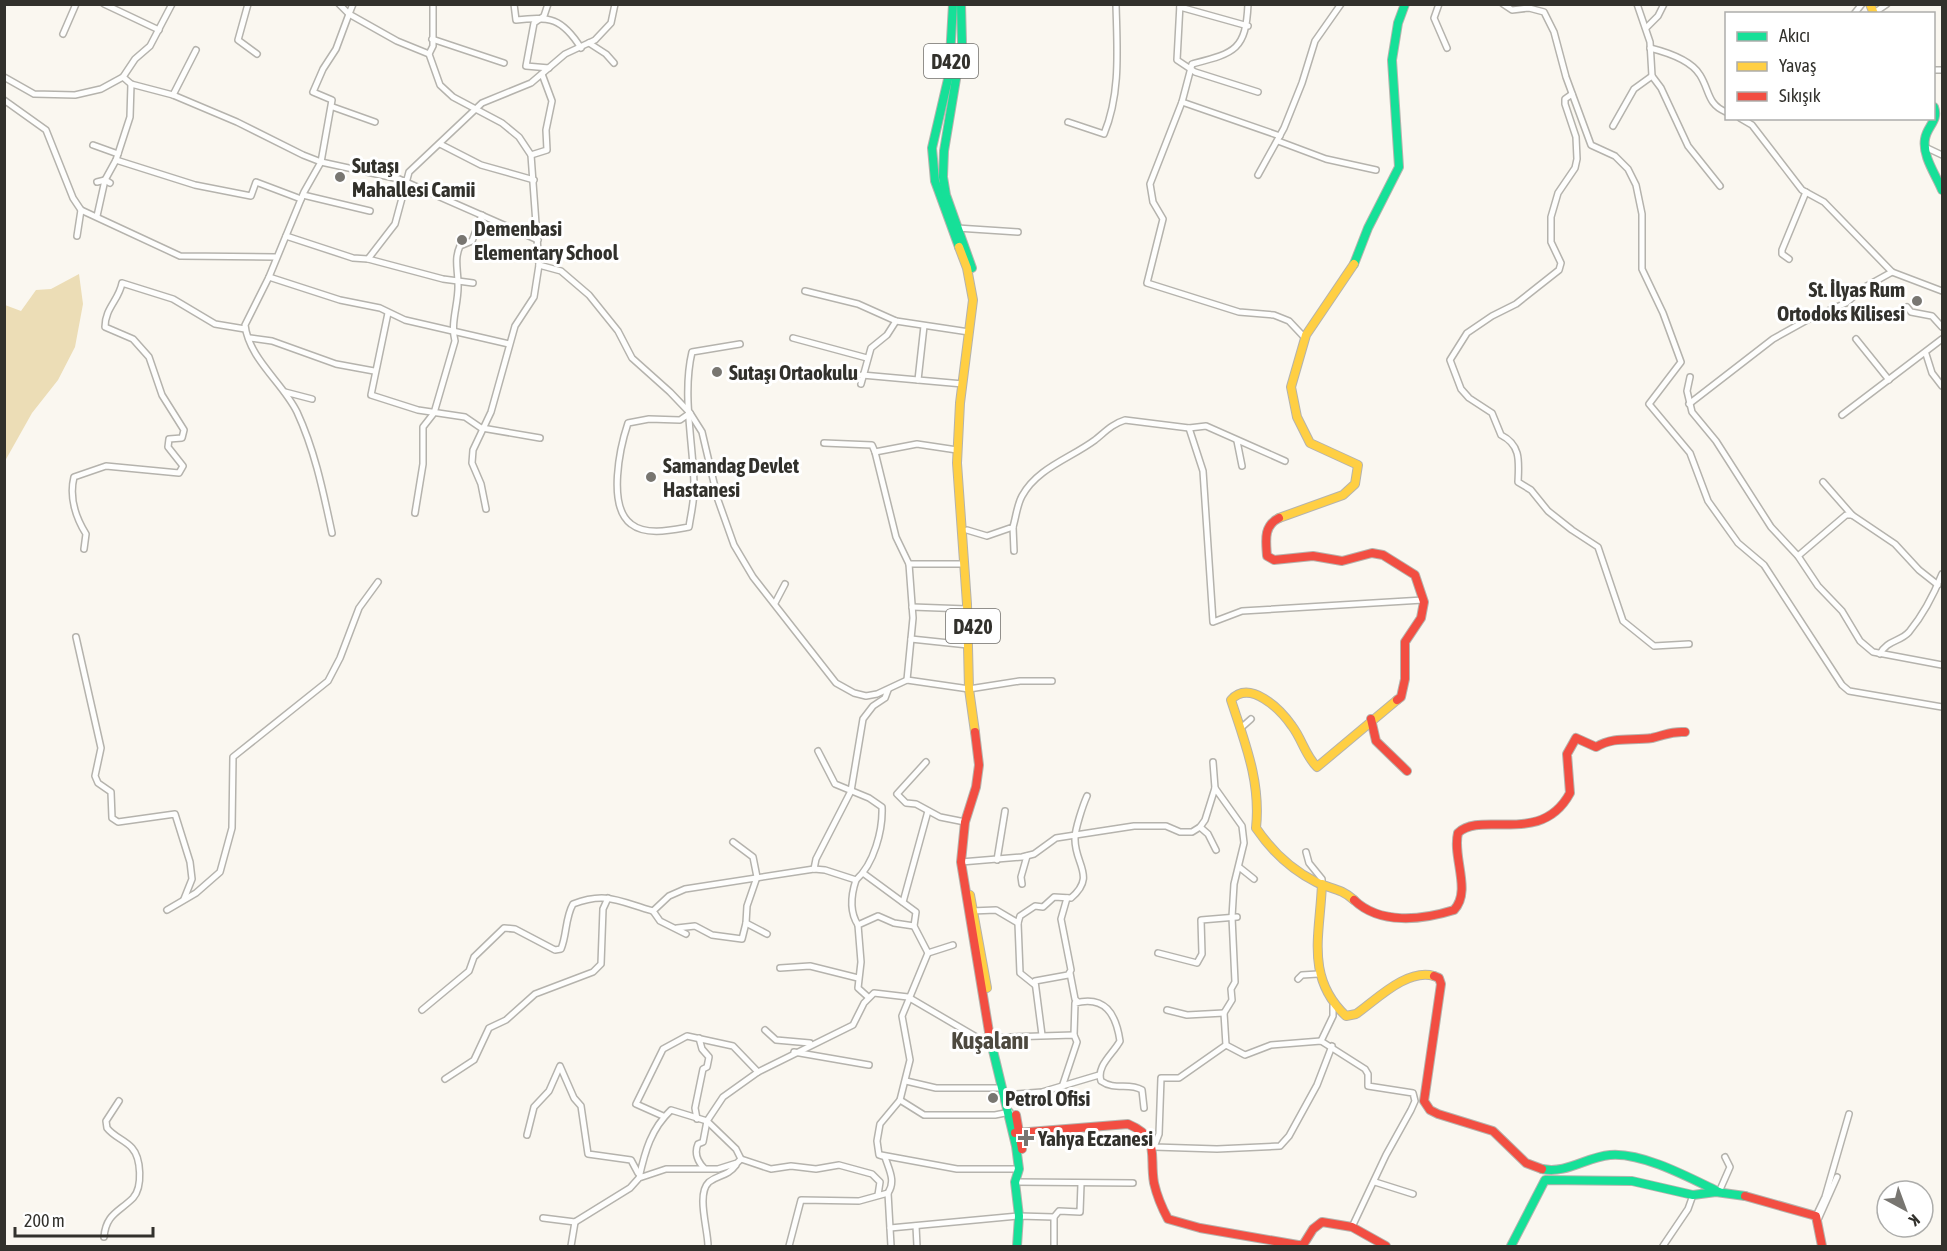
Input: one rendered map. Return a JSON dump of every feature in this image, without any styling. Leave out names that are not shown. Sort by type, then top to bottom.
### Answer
[{"type":"main road","name":"D420","points":[[953,4],[949,75],[934,132],[932,163],[940,200],[972,285],[973,300],[957,450],[968,609],[968,645],[979,765],[976,787],[965,822],[963,862],[993,1039],[1017,1133],[1022,1246]]},
{"type":"main road","name":"D420","points":[[963,4],[959,68],[943,164],[946,195],[974,273],[978,302],[962,426],[972,688],[983,741],[983,775],[963,862]]},
{"type":"main road","points":[[1406,4],[1396,38],[1390,81],[1400,156],[1399,167],[1368,228],[1355,263],[1305,338],[1291,387],[1301,429],[1310,443],[1358,465],[1359,472],[1345,495],[1335,501],[1297,508],[1274,519],[1264,545],[1267,556],[1274,560],[1313,556],[1342,561],[1372,553],[1383,555],[1415,575],[1423,600],[1421,618],[1405,642],[1406,679],[1401,697],[1371,719],[1338,751],[1317,766],[1310,761],[1292,726],[1271,704],[1248,692],[1239,691],[1231,700],[1242,727],[1257,784],[1256,828],[1262,839],[1278,854],[1322,884],[1341,889],[1364,908],[1386,918],[1420,917],[1455,910],[1459,904],[1460,894],[1460,873],[1454,846],[1456,834],[1462,827],[1469,825],[1509,827],[1533,822],[1566,802],[1571,791],[1565,755],[1569,745],[1576,738],[1596,747],[1605,739],[1645,739],[1665,735],[1670,731],[1685,732]]},
{"type":"main road","points":[[1935,120],[1925,136],[1925,147],[1942,190]]},
{"type":"main road","points":[[1371,719],[1376,741],[1407,771]]},
{"type":"main road","points":[[1322,884],[1318,974],[1333,1006],[1346,1016],[1356,1014],[1413,977],[1434,975],[1442,984],[1424,1101],[1430,1110],[1496,1133],[1524,1162],[1542,1170],[1562,1169],[1608,1156],[1622,1155],[1719,1192],[1816,1219],[1822,1246]]},
{"type":"main road","name":"D420","points":[[1006,1093],[1023,1164],[1018,1181]]},
{"type":"main road","points":[[1017,1133],[1128,1124],[1143,1129],[1154,1147],[1155,1186],[1168,1219],[1186,1226],[1265,1236],[1298,1245],[1303,1245],[1313,1229],[1322,1222],[1352,1227],[1386,1246]]},
{"type":"main road","points":[[1511,1246],[1545,1180],[1632,1181],[1693,1195],[1700,1191],[1719,1192]]},
{"type":"main road","name":"D420","points":[[1017,1246],[1021,1216]]},
{"type":"street","points":[[63,34],[76,4]]},
{"type":"street","points":[[104,4],[159,30]]},
{"type":"street","points":[[4,77],[34,94],[52,96],[91,92],[123,77],[135,59],[150,46],[172,4]]},
{"type":"street","points":[[248,4],[238,40],[257,54]]},
{"type":"street","points":[[339,4],[349,14],[397,41],[429,54]]},
{"type":"street","points":[[245,329],[302,197],[321,162],[333,107],[332,100],[314,92],[323,69],[336,49],[353,4]]},
{"type":"street","points":[[433,4],[433,46],[429,54],[440,85],[453,97],[473,110],[502,123],[519,137],[531,155],[534,180],[539,265],[534,297],[515,326],[491,412],[481,428],[473,450],[472,463],[481,484],[486,509]]},
{"type":"street","points":[[514,4],[516,20],[544,16],[571,32],[581,48]]},
{"type":"street","points":[[548,4],[544,16],[534,23],[526,66],[549,68]]},
{"type":"street","points":[[368,259],[395,224],[409,172],[473,110],[498,95],[531,83],[565,54],[589,43],[612,23],[615,4]]},
{"type":"street","points":[[1068,122],[1104,134],[1107,127],[1115,95],[1116,4]]},
{"type":"street","points":[[1248,4],[1248,26],[1232,51],[1192,64],[1182,102],[1150,184],[1153,201],[1163,219],[1148,283],[1239,312],[1274,315],[1288,321],[1305,338]]},
{"type":"street","points":[[1258,175],[1279,138],[1302,83],[1315,41],[1341,4]]},
{"type":"street","points":[[1439,4],[1434,18],[1448,48]]},
{"type":"street","points":[[1503,4],[1512,10],[1529,8],[1544,12],[1554,32],[1572,94],[1591,145],[1614,156],[1628,169],[1636,185],[1641,214],[1642,269],[1663,313],[1681,362],[1649,404],[1690,453],[1708,501],[1738,543],[1764,565],[1842,685],[1849,691],[1942,707]]},
{"type":"street","points":[[1637,4],[1646,28],[1652,76],[1661,88],[1688,146],[1720,186]]},
{"type":"street","points":[[1646,28],[1658,16],[1664,4]]},
{"type":"street","points":[[1248,26],[1180,6],[1176,60],[1190,70],[1258,92]]},
{"type":"street","points":[[432,39],[504,63]]},
{"type":"street","points":[[589,43],[606,54],[614,63]]},
{"type":"street","points":[[1650,48],[1666,52],[1697,70],[1709,99],[1716,108],[1725,112]]},
{"type":"street","points":[[173,95],[196,50]]},
{"type":"street","points":[[531,155],[547,150],[546,130],[552,101],[542,74]]},
{"type":"street","points":[[1613,126],[1634,89],[1652,76]]},
{"type":"street","points":[[123,77],[131,84],[173,95],[321,162],[406,182],[538,240]]},
{"type":"street","points":[[97,216],[130,117],[131,84]]},
{"type":"street","points":[[1572,94],[1565,99],[1565,104],[1576,136],[1577,159],[1575,168],[1557,193],[1550,230],[1551,242],[1562,263],[1559,270],[1516,304],[1491,316],[1467,333],[1450,360],[1461,389],[1469,398],[1492,412],[1501,435],[1511,440],[1517,448],[1518,482],[1531,490],[1548,511],[1598,547],[1623,621],[1654,646],[1689,644]]},
{"type":"street","points":[[4,100],[46,130],[73,198],[81,210],[180,256],[275,257]]},
{"type":"street","points":[[1182,102],[1279,138],[1326,159],[1376,170]]},
{"type":"street","points":[[333,107],[375,122]]},
{"type":"street","points":[[1744,120],[1752,124],[1792,180],[1806,192],[1824,202],[1892,272],[1942,291]]},
{"type":"street","points":[[440,144],[481,165],[534,180]]},
{"type":"street","points":[[93,145],[117,157],[215,190],[251,196],[256,182],[302,197],[370,212]]},
{"type":"street","points":[[1925,147],[1942,155]]},
{"type":"street","points":[[97,182],[107,182]]},
{"type":"street","points":[[1789,259],[1782,254],[1782,249],[1806,192]]},
{"type":"street","points":[[77,237],[81,210]]},
{"type":"street","points":[[415,513],[423,464],[423,427],[434,413],[455,341],[452,329],[456,315],[458,281],[456,257],[460,246],[472,241],[482,215]]},
{"type":"street","points":[[957,228],[1018,232]]},
{"type":"street","points":[[286,236],[353,258],[368,259],[473,283]]},
{"type":"street","points":[[539,265],[561,272],[590,295],[618,332],[632,358],[690,413],[702,432],[718,500],[734,545],[753,577],[836,683],[854,693],[866,696],[888,690],[907,680],[972,688],[1020,681],[1052,681]]},
{"type":"street","points":[[1689,404],[1773,339],[1807,320],[1846,303],[1865,287],[1892,272]]},
{"type":"street","points":[[269,277],[405,320],[509,344]]},
{"type":"street","points":[[84,549],[86,534],[76,518],[72,489],[74,477],[106,466],[179,473],[183,466],[168,447],[169,439],[182,438],[184,430],[162,395],[149,357],[133,339],[105,327],[105,313],[120,293],[123,280],[173,299],[215,324],[245,329]]},
{"type":"street","points":[[805,291],[858,304],[896,321],[969,332]]},
{"type":"street","points":[[1907,307],[1911,312],[1932,316],[1942,327]]},
{"type":"street","points":[[388,313],[374,371],[371,395],[434,413],[465,417],[481,428],[540,438]]},
{"type":"street","points":[[861,384],[871,348],[887,335],[896,321]]},
{"type":"street","points":[[918,380],[924,326]]},
{"type":"street","points":[[245,329],[262,364],[285,392],[314,456],[332,533]]},
{"type":"street","points":[[250,338],[272,340],[336,364],[374,371]]},
{"type":"street","points":[[793,338],[867,358]]},
{"type":"street","points":[[1856,339],[1889,380]]},
{"type":"street","points":[[1842,415],[1926,354],[1942,339]]},
{"type":"street","points":[[690,413],[680,420],[649,419],[628,423],[622,442],[617,482],[621,512],[631,525],[650,531],[689,526],[694,486],[689,365],[692,352],[740,344]]},
{"type":"street","points":[[1926,354],[1932,373],[1942,386]]},
{"type":"street","points":[[862,375],[963,384]]},
{"type":"street","points":[[1690,377],[1687,391],[1692,412],[1716,441],[1771,526],[1798,556],[1818,586],[1842,611],[1860,641],[1873,652],[1880,654],[1942,664]]},
{"type":"street","points":[[285,392],[312,399]]},
{"type":"street","points":[[1014,551],[1013,527],[1021,497],[1059,460],[1094,441],[1115,423],[1133,419],[1189,428],[1206,426],[1285,461]]},
{"type":"street","points":[[1189,428],[1203,471],[1213,622],[1242,611],[1423,600]]},
{"type":"street","points":[[1237,441],[1242,466]]},
{"type":"street","points":[[824,443],[872,445],[875,452],[896,537],[909,564],[912,607],[907,680]]},
{"type":"street","points":[[875,452],[917,444],[957,450]]},
{"type":"street","points":[[1823,482],[1852,514],[1895,544],[1918,570],[1938,585]]},
{"type":"street","points":[[1798,556],[1846,515],[1852,514]]},
{"type":"street","points":[[967,530],[987,536],[1013,527]]},
{"type":"street","points":[[909,564],[964,564]]},
{"type":"street","points":[[1880,654],[1891,641],[1908,633],[1938,585],[1942,574]]},
{"type":"street","points":[[167,910],[196,893],[220,872],[232,828],[233,757],[327,681],[340,658],[359,608],[378,582]]},
{"type":"street","points":[[775,603],[785,584]]},
{"type":"street","points":[[912,607],[968,609]]},
{"type":"street","points":[[76,637],[101,748],[95,776],[98,783],[111,792],[112,818],[118,822],[176,814],[190,862],[192,879],[184,899]]},
{"type":"street","points":[[911,639],[968,645]]},
{"type":"street","points":[[1014,677],[1020,681]]},
{"type":"street","points":[[814,869],[816,859],[851,791],[863,719],[873,706],[885,698],[888,690]]},
{"type":"street","points":[[1242,727],[1251,719]]},
{"type":"street","points":[[818,751],[835,784],[882,807],[883,817],[875,847],[863,873],[856,880],[852,892],[853,916],[858,924],[861,962],[858,988],[868,997]]},
{"type":"street","points":[[926,762],[897,794],[906,803],[916,804],[940,817],[965,822]]},
{"type":"street","points":[[963,862],[1027,856],[1034,854],[1056,838],[1134,826],[1166,826],[1180,832],[1192,832],[1200,827],[1215,788],[1213,762]]},
{"type":"street","points":[[1215,788],[1242,826],[1244,843],[1234,884],[1235,982],[1231,989],[1232,1000],[1224,1013],[1226,1045]]},
{"type":"street","points":[[1035,985],[1020,974],[1017,923],[1020,916],[1035,906],[1043,907],[1054,897],[1071,898],[1084,885],[1075,836],[1087,796]]},
{"type":"street","points":[[903,902],[928,811]]},
{"type":"street","points":[[997,860],[1005,811]]},
{"type":"street","points":[[1242,826],[1256,828]]},
{"type":"street","points":[[1200,827],[1208,834],[1216,850]]},
{"type":"street","points":[[677,928],[695,926],[712,935],[742,939],[747,906],[757,877],[753,857],[734,842]]},
{"type":"street","points":[[1306,852],[1309,863],[1322,879],[1322,884]]},
{"type":"street","points":[[1022,884],[1021,877],[1027,856]]},
{"type":"street","points":[[1239,867],[1254,879]]},
{"type":"street","points":[[653,911],[669,896],[684,889],[757,877],[814,869],[825,870],[856,880]]},
{"type":"street","points":[[863,873],[916,912],[914,926],[928,953],[902,1016],[910,1060],[900,1100],[880,1124],[877,1142],[879,1155]]},
{"type":"street","points":[[445,1079],[474,1060],[489,1028],[506,1020],[535,994],[593,972],[601,964],[602,920],[608,898]]},
{"type":"street","points":[[422,1010],[470,971],[474,957],[504,928],[515,928],[555,950],[561,949],[573,904],[588,899],[608,898],[628,901],[653,911],[660,921],[686,934]]},
{"type":"street","points":[[906,1081],[936,1088],[1006,1093],[1042,1092],[1099,1075],[1117,1047],[1119,1034],[1107,1005],[1078,1002],[1075,999],[1061,919],[1067,898]]},
{"type":"street","points":[[970,911],[996,910],[1017,923]]},
{"type":"street","points":[[858,924],[878,916],[914,926]]},
{"type":"street","points":[[1158,953],[1197,963],[1202,954],[1201,920],[1234,917]]},
{"type":"street","points":[[746,924],[767,934]]},
{"type":"street","points":[[928,953],[953,945]]},
{"type":"street","points":[[780,968],[810,966],[858,978]]},
{"type":"street","points":[[1042,1035],[1035,981],[1057,979],[1070,973]]},
{"type":"street","points":[[1298,979],[1305,974],[1318,974]]},
{"type":"street","points":[[704,1168],[699,1163],[695,1149],[705,1137],[707,1121],[723,1097],[758,1071],[853,1025],[868,997],[881,992],[908,997],[978,1038],[1074,1035]]},
{"type":"street","points":[[1063,1084],[1077,1042],[1074,1035],[1073,1018],[1075,1003],[1078,1002]]},
{"type":"street","points":[[1321,1041],[1334,1016],[1333,1006]]},
{"type":"street","points":[[1167,1010],[1187,1015],[1224,1013]]},
{"type":"street","points":[[765,1030],[776,1040],[812,1044]]},
{"type":"street","points":[[663,1116],[636,1104],[663,1049],[687,1036],[733,1046],[758,1071]]},
{"type":"street","points":[[697,1119],[695,1108],[703,1069],[707,1067],[709,1057],[702,1049],[699,1038]]},
{"type":"street","points":[[1226,1045],[1245,1055],[1271,1045],[1321,1041],[1365,1069],[1368,1074],[1368,1086],[1413,1093],[1411,1110],[1386,1155],[1352,1227]]},
{"type":"street","points":[[1226,1045],[1179,1078],[1161,1078],[1159,1134],[1154,1147],[1217,1149],[1280,1146],[1289,1136],[1317,1085],[1332,1046]]},
{"type":"street","points":[[794,1052],[869,1065]]},
{"type":"street","points":[[527,1134],[534,1107],[549,1091],[560,1066],[574,1098],[581,1106],[588,1154],[631,1160],[637,1167],[639,1178]]},
{"type":"street","points":[[1099,1075],[1101,1081],[1107,1086],[1137,1087],[1142,1090],[1144,1108]]},
{"type":"street","points":[[900,1100],[924,1115],[994,1115],[1010,1112]]},
{"type":"street","points":[[104,1237],[105,1225],[111,1214],[134,1197],[140,1178],[137,1159],[132,1147],[107,1128],[106,1121],[119,1101]]},
{"type":"street","points":[[543,1218],[575,1222],[630,1188],[639,1178],[652,1133],[663,1116],[671,1110],[707,1121],[736,1149],[739,1161]]},
{"type":"street","points":[[1816,1219],[1850,1114]]},
{"type":"street","points":[[879,1155],[957,1169],[1019,1169]]},
{"type":"street","points":[[879,1155],[885,1157],[892,1179],[888,1193],[891,1246]]},
{"type":"street","points":[[1719,1192],[1730,1167],[1725,1157]]},
{"type":"street","points":[[639,1178],[666,1169],[718,1169],[739,1161],[771,1169],[791,1166],[816,1169],[839,1165],[872,1174],[880,1182],[878,1195]]},
{"type":"street","points":[[708,1246],[702,1198],[705,1188],[710,1180],[727,1175],[739,1161]]},
{"type":"street","points":[[1816,1219],[1837,1177]]},
{"type":"street","points":[[1018,1181],[1081,1184],[1133,1183]]},
{"type":"street","points":[[1375,1182],[1413,1194]]},
{"type":"street","points":[[1054,1246],[1054,1217],[1059,1211],[1080,1212],[1081,1184]]},
{"type":"street","points":[[789,1246],[801,1200],[859,1201],[888,1193]]},
{"type":"street","points":[[1663,1246],[1688,1209],[1693,1195]]},
{"type":"street","points":[[890,1228],[1021,1216],[1054,1217]]},
{"type":"street","points":[[571,1246],[575,1222]]},
{"type":"street","points":[[916,1226],[917,1246]]},
{"type":"shaded area","points":[[79,274],[83,304],[75,347],[58,380],[32,413],[5,461],[5,305],[21,311],[36,290],[51,289]]},
{"type":"traffic: fast","points":[[953,4],[949,75],[932,148],[935,181],[959,247]]},
{"type":"traffic: fast","points":[[961,4],[962,43],[944,151],[943,177],[946,195],[972,268]]},
{"type":"traffic: fast","points":[[1354,264],[1368,228],[1399,167],[1392,60],[1398,23],[1405,4]]},
{"type":"traffic: fast","points":[[1934,120],[1926,134],[1925,145],[1927,159],[1942,190]]},
{"type":"traffic: fast","points":[[990,1038],[1016,1146],[1019,1169],[1015,1182],[1019,1216],[1017,1246]]},
{"type":"traffic: fast","points":[[1542,1169],[1560,1169],[1601,1156],[1623,1155],[1666,1167],[1719,1192]]},
{"type":"traffic: fast","points":[[1511,1246],[1545,1180],[1632,1181],[1693,1195],[1716,1192],[1745,1196]]},
{"type":"traffic: slow","points":[[1870,4],[1873,12]]},
{"type":"traffic: slow","points":[[959,247],[967,268],[973,300],[960,403],[957,463],[967,604],[969,689],[975,732]]},
{"type":"traffic: slow","points":[[1279,518],[1343,495],[1355,484],[1358,465],[1310,443],[1297,417],[1291,387],[1306,335],[1354,264]]},
{"type":"traffic: slow","points":[[1354,900],[1345,893],[1316,882],[1299,872],[1275,852],[1256,828],[1254,779],[1231,700],[1239,694],[1247,693],[1264,699],[1272,705],[1292,726],[1317,767],[1397,700]]},
{"type":"traffic: slow","points":[[1322,884],[1318,938],[1320,971],[1333,1001],[1346,1016],[1356,1014],[1403,981],[1424,975],[1434,976]]},
{"type":"traffic: slow","points":[[970,895],[987,988]]},
{"type":"traffic: jam","points":[[1279,518],[1270,525],[1267,534],[1267,556],[1274,560],[1313,556],[1342,561],[1372,553],[1383,555],[1415,575],[1424,602],[1421,618],[1405,642],[1405,679],[1401,697],[1397,700]]},
{"type":"traffic: jam","points":[[1371,719],[1376,741],[1407,771]]},
{"type":"traffic: jam","points":[[975,732],[979,765],[976,787],[965,822],[961,862],[990,1038]]},
{"type":"traffic: jam","points":[[1354,900],[1376,914],[1389,917],[1415,918],[1454,910],[1459,902],[1462,884],[1457,852],[1458,833],[1468,827],[1481,825],[1528,823],[1544,819],[1558,809],[1570,793],[1567,754],[1576,738],[1596,747],[1610,741],[1652,738],[1685,732]]},
{"type":"traffic: jam","points":[[1434,976],[1439,978],[1441,984],[1424,1101],[1430,1110],[1438,1114],[1493,1131],[1526,1163],[1542,1169]]},
{"type":"traffic: jam","points":[[1016,1115],[1022,1149]]},
{"type":"traffic: jam","points":[[1015,1133],[1128,1124],[1145,1135],[1152,1148],[1154,1183],[1168,1219],[1200,1228],[1298,1245],[1303,1245],[1313,1229],[1322,1222],[1352,1227],[1386,1246]]},
{"type":"traffic: jam","points":[[1745,1196],[1816,1216],[1822,1246]]},
{"type":"place","name":"Sutaşı Mahallesi Camii","points":[[340,177]]},
{"type":"place","name":"Demenbasi Elementary School","points":[[462,240]]},
{"type":"place","name":"St. İlyas Rum Ortodoks Kilisesi","points":[[1917,301]]},
{"type":"place","name":"Sutaşı Ortaokulu","points":[[717,372]]},
{"type":"place","name":"Samandag Devlet Hastanesi","points":[[651,477]]},
{"type":"place","name":"Petrol Ofisi","points":[[993,1098]]},
{"type":"place","name":"Yahya Eczanesi","points":[[1026,1138]]},
{"type":"district","name":"Kuşalanı","points":[[990,1040]]}]
